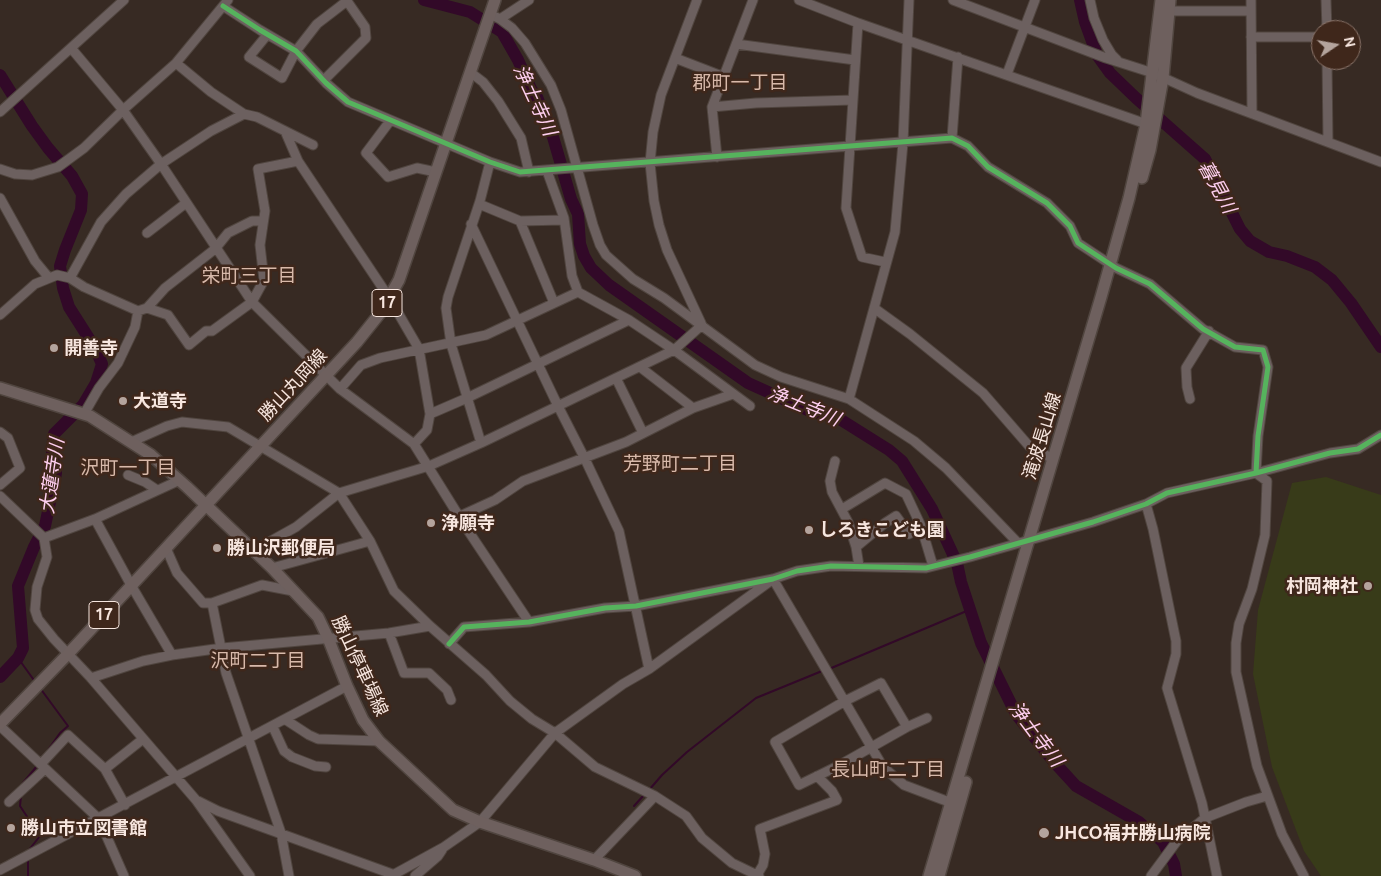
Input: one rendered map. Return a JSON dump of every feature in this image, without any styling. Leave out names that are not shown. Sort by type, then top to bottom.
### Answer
[{"type":"main road","name":"勝山丸岡線","points":[[0,725],[370,327],[390,299],[399,280],[470,72],[495,16],[495,0]]},
{"type":"main road","name":"滝波長山線","points":[[1158,76],[1161,0]]},
{"type":"main road","name":"滝波長山線","points":[[939,876],[955,805],[1004,638],[1028,540],[1150,150],[1149,124],[1170,5]]},
{"type":"main road","name":"滝波長山線","points":[[1028,540],[1113,266]]},
{"type":"main road","name":"勝山停車場線","points":[[0,388],[84,414],[151,455],[180,480],[272,568],[318,617],[363,720],[378,741],[453,810],[480,822],[594,860],[635,876]]},
{"type":"main road","name":"滝波長山線","points":[[929,876],[955,805]]},
{"type":"street","points":[[0,112],[124,0]]},
{"type":"street","points":[[529,0],[495,16],[512,28],[526,43],[551,86],[561,110],[595,232],[606,255],[633,279],[664,298],[755,365],[781,377],[849,399],[914,441],[1028,540]]},
{"type":"street","points":[[697,0],[655,114],[650,163],[658,225],[667,250],[702,325]]},
{"type":"street","points":[[717,157],[712,107],[753,0]]},
{"type":"street","points":[[799,0],[858,23],[1149,124]]},
{"type":"street","points":[[849,399],[895,232],[904,142],[909,0]]},
{"type":"street","points":[[953,0],[1381,162]]},
{"type":"street","points":[[1007,74],[1035,0]]},
{"type":"street","points":[[1090,0],[1094,18],[1103,40],[1112,55],[1119,62]]},
{"type":"street","points":[[1251,0],[1252,113]]},
{"type":"street","points":[[1326,0],[1327,20]]},
{"type":"street","points":[[267,35],[249,57],[282,78],[296,51],[317,24],[346,1],[365,27],[366,38],[324,80]]},
{"type":"street","points":[[0,170],[15,174],[32,175],[58,168],[84,148],[123,110],[176,64],[226,3],[267,35],[296,51],[348,102],[445,144],[520,172],[578,169],[952,138],[968,146],[988,167],[1047,203],[1070,226],[1078,243],[1113,266],[1150,284],[1209,332],[1235,346],[1263,350],[1268,367],[1258,436],[1256,473]]},
{"type":"street","points":[[1170,5],[1251,11]]},
{"type":"street","points":[[858,23],[846,208],[862,258],[886,262]]},
{"type":"street","points":[[1251,37],[1311,37]]},
{"type":"street","points":[[736,44],[856,60]]},
{"type":"street","points":[[71,48],[123,110],[252,302],[325,376],[414,444],[529,622]]},
{"type":"street","points":[[952,138],[958,57]]},
{"type":"street","points":[[675,58],[724,76]]},
{"type":"street","points":[[176,64],[210,92],[244,114],[257,117],[313,145]]},
{"type":"street","points":[[1327,70],[1328,142]]},
{"type":"street","points":[[470,72],[483,82],[498,101],[521,138],[529,172]]},
{"type":"street","points":[[712,107],[756,103],[853,100]]},
{"type":"street","points":[[70,278],[101,222],[126,194],[161,164],[211,131],[244,114]]},
{"type":"street","points":[[390,121],[366,153],[388,177],[417,168],[436,172]]},
{"type":"street","points":[[285,131],[298,161],[390,299],[419,349],[430,414],[427,430],[414,444]]},
{"type":"street","points":[[147,308],[168,315],[189,345],[206,331],[212,331],[252,302],[264,280],[260,244],[265,211],[258,169],[298,161]]},
{"type":"street","points":[[481,443],[451,344],[446,308],[471,224],[479,204],[490,162]]},
{"type":"street","points":[[549,171],[564,220],[572,276],[578,292],[676,348],[750,406]]},
{"type":"street","points":[[0,198],[35,262],[49,278]]},
{"type":"street","points":[[147,233],[186,203]]},
{"type":"street","points":[[479,204],[520,221],[564,220]]},
{"type":"street","points":[[0,315],[36,284],[57,275],[70,278],[84,287],[138,311],[147,308],[165,288],[215,249],[228,233],[252,221],[263,221]]},
{"type":"street","points":[[520,221],[554,303]]},
{"type":"street","points":[[471,224],[619,530],[649,669]]},
{"type":"street","points":[[340,389],[361,366],[380,358],[486,335],[578,292]]},
{"type":"street","points":[[874,308],[910,334],[982,393],[1029,446],[1053,459]]},
{"type":"street","points":[[84,414],[99,388],[118,364],[135,327],[138,311]]},
{"type":"street","points":[[430,414],[628,320]]},
{"type":"street","points":[[253,551],[296,527],[339,493],[429,466],[481,443],[676,348],[702,325]]},
{"type":"street","points":[[1190,399],[1186,368],[1209,332]]},
{"type":"street","points":[[640,366],[693,408]]},
{"type":"street","points":[[616,378],[643,433]]},
{"type":"street","points":[[460,516],[495,500],[524,481],[585,459],[693,408],[733,394]]},
{"type":"street","points":[[131,442],[167,426],[182,422],[228,427],[339,493],[370,541],[394,591],[449,644],[486,675],[532,719],[555,733],[595,767],[655,796],[686,816],[702,838],[732,863],[758,876],[765,854],[760,829],[836,800],[832,791],[817,776]]},
{"type":"street","points":[[0,432],[8,438],[20,468],[0,485]]},
{"type":"street","points":[[449,644],[464,627],[529,622],[605,608],[636,606],[773,579],[797,571],[831,566],[926,568],[1093,522],[1146,504],[1167,493],[1256,473],[1330,453],[1358,449],[1381,434]]},
{"type":"street","points":[[835,461],[830,481],[832,492],[848,522],[860,566]]},
{"type":"street","points":[[1256,473],[1267,481],[1265,536],[1252,589],[1240,624],[1236,643],[1236,672],[1257,766],[1282,834],[1304,876]]},
{"type":"street","points":[[128,475],[145,482],[157,490]]},
{"type":"street","points":[[44,538],[95,519],[180,480]]},
{"type":"street","points":[[842,509],[885,484],[906,494],[921,526],[933,566]]},
{"type":"street","points":[[0,496],[44,538],[47,557],[37,587],[35,610],[44,627],[91,678],[196,800],[250,876]]},
{"type":"street","points":[[1146,504],[1176,641],[1176,654],[1167,688],[1202,803],[1217,876]]},
{"type":"street","points":[[856,547],[896,516],[909,534],[921,526]]},
{"type":"street","points":[[95,519],[172,655]]},
{"type":"street","points":[[272,568],[370,541]]},
{"type":"street","points":[[166,548],[177,573],[204,602],[212,603],[262,585],[293,591]]},
{"type":"street","points":[[196,800],[218,811],[392,875],[406,872],[480,822],[555,733],[623,684],[649,669],[773,579]]},
{"type":"street","points":[[773,579],[883,767],[904,785],[955,805]]},
{"type":"street","points":[[212,603],[226,673],[281,833],[289,876]]},
{"type":"street","points":[[91,678],[172,655],[222,648],[389,633],[430,626]]},
{"type":"street","points":[[389,633],[404,673],[429,673],[447,690],[451,700]]},
{"type":"street","points":[[906,728],[881,683],[775,742],[799,785],[927,718]]},
{"type":"street","points":[[0,870],[273,727],[347,686]]},
{"type":"street","points":[[286,720],[318,739],[378,741]]},
{"type":"street","points":[[0,725],[99,819],[124,876]]},
{"type":"street","points":[[273,727],[284,751],[292,757],[315,766],[326,767]]},
{"type":"street","points":[[9,802],[43,767],[68,735],[105,769],[125,805]]},
{"type":"street","points":[[105,769],[143,739]]},
{"type":"street","points":[[594,860],[655,796]]},
{"type":"street","points":[[1152,876],[1177,841],[1205,818],[1267,796]]},
{"type":"street","points":[[415,876],[438,856],[444,846]]},
{"type":"green space","points":[[1326,477],[1381,495],[1381,876],[1321,876],[1304,851],[1272,767],[1253,674],[1258,610],[1292,483]]},
{"type":"waterway","name":"浄土寺川","points":[[424,0],[470,12],[502,32],[537,97],[553,137],[571,199],[578,214],[580,244],[591,268],[609,285],[748,383],[810,411],[838,418],[889,450],[902,461],[932,509],[957,563],[961,582],[981,643],[1016,714],[1054,762],[1076,786],[1139,822],[1163,842],[1174,864],[1176,876]]},
{"type":"waterway","name":"暮見川","points":[[1080,0],[1085,22],[1097,55],[1110,73],[1205,159],[1240,229],[1250,241],[1269,252],[1287,256],[1315,267],[1332,280],[1351,303],[1381,347]]},
{"type":"waterway","name":"大蓮寺川","points":[[0,75],[32,126],[72,176],[82,194],[81,210],[60,266],[63,288],[69,307],[95,348],[102,364],[96,383],[83,405],[54,434],[52,454],[56,473],[45,526],[18,586],[23,648],[18,658],[0,677]]},
{"type":"waterway","points":[[829,669],[969,610]]},
{"type":"waterway","points":[[18,658],[36,683]]},
{"type":"waterway","points":[[649,790],[687,752],[756,698],[822,671]]},
{"type":"waterway","points":[[40,688],[68,726],[60,733],[48,750]]},
{"type":"waterway","points":[[22,786],[37,766]]},
{"type":"waterway","points":[[634,806],[644,795]]},
{"type":"waterway","points":[[21,796],[20,806],[40,836],[28,851]]},
{"type":"waterway","points":[[28,858],[28,876]]},
{"type":"cycle path","points":[[223,6],[296,51],[326,83],[348,102],[490,162],[520,172],[952,138],[968,146],[988,167],[1047,203],[1070,226],[1078,243],[1116,268],[1150,284],[1203,329],[1235,347],[1263,350],[1268,367],[1258,436],[1256,473]]},
{"type":"cycle path","points":[[449,644],[464,627],[529,622],[605,608],[636,606],[773,579],[797,571],[831,566],[926,568],[1093,522],[1146,504],[1167,493],[1256,473],[1330,453],[1358,449],[1381,435]]},
{"type":"place","name":"開善寺","points":[[54,348]]},
{"type":"place","name":"大道寺","points":[[123,401]]},
{"type":"place","name":"浄願寺","points":[[431,523]]},
{"type":"place","name":"しろきこども園","points":[[809,530]]},
{"type":"place","name":"勝山沢郵便局","points":[[217,548]]},
{"type":"place","name":"村岡神社","points":[[1368,586]]},
{"type":"place","name":"勝山市立図書館","points":[[11,828]]},
{"type":"place","name":"JHCO福井勝山病院","points":[[1044,833]]},
{"type":"district","name":"郡町一丁目","points":[[740,83]]},
{"type":"district","name":"栄町三丁目","points":[[249,276]]},
{"type":"district","name":"芳野町二丁目","points":[[680,464]]},
{"type":"district","name":"沢町一丁目","points":[[128,468]]},
{"type":"district","name":"沢町二丁目","points":[[258,661]]},
{"type":"district","name":"長山町二丁目","points":[[888,770]]}]
